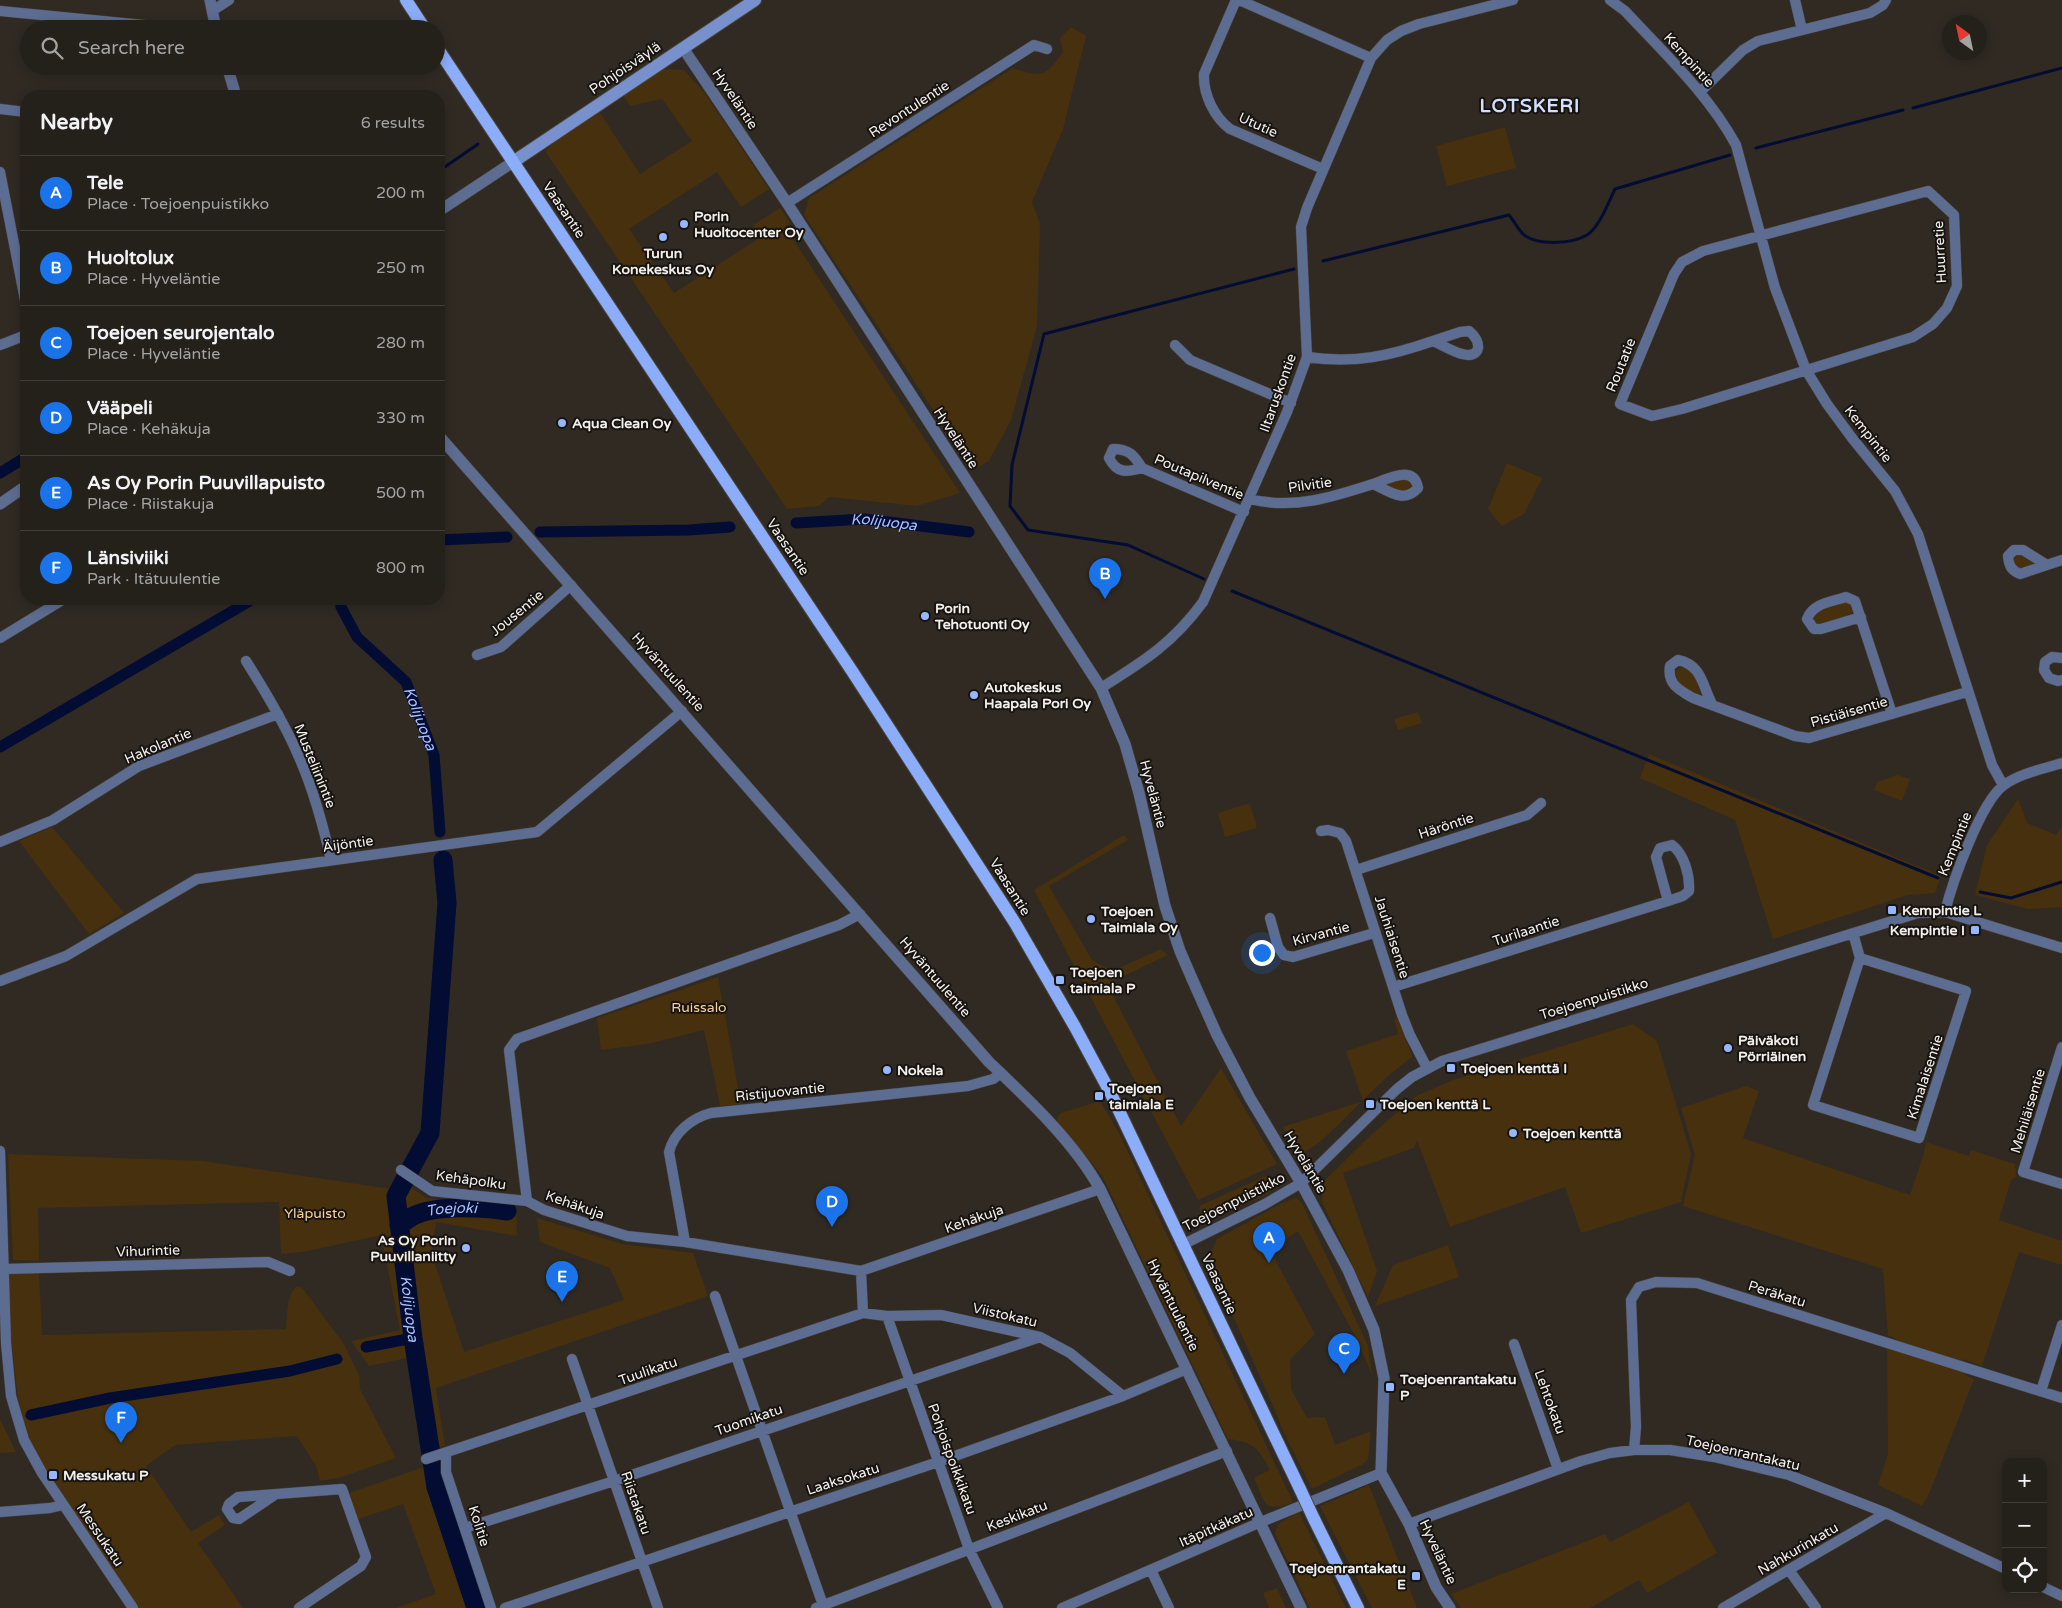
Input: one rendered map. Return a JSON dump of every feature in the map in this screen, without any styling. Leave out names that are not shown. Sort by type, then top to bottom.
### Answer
[{"type":"main road","points":[[406,0],[419,20]]},
{"type":"main road","name":"Pohjoisväylä","points":[[513,162],[754,0]]},
{"type":"main road","name":"Vaasantie","points":[[445,60],[977,862],[1046,976],[1110,1092],[1358,1608]]},
{"type":"street","points":[[214,20],[211,6],[229,0]]},
{"type":"street","name":"Ututie","points":[[1323,169],[1230,129],[1220,122],[1214,112],[1204,83],[1204,74],[1237,0],[1371,58]]},
{"type":"street","points":[[1371,58],[1387,40],[1419,24],[1513,0]]},
{"type":"street","name":"Kempintie","points":[[1610,0],[1625,11],[1700,92],[1725,126],[1736,145],[1775,288],[1806,370],[1827,404],[1895,491],[1918,534],[1967,692],[1992,765],[2003,785],[1982,813],[1951,891],[1945,912]]},
{"type":"street","points":[[1795,0],[1802,30]]},
{"type":"street","points":[[1700,92],[1743,50],[1758,41],[1870,12],[1883,5],[1886,0]]},
{"type":"street","points":[[0,11],[92,20]]},
{"type":"street","name":"Revontulentie","points":[[787,203],[1034,45],[1047,49]]},
{"type":"street","name":"Hyveläntie","points":[[683,48],[787,203],[1101,688],[1124,744],[1139,793],[1165,906],[1180,951],[1217,1035],[1278,1148],[1301,1183],[1348,1270],[1374,1330],[1384,1378],[1381,1473],[1409,1524],[1436,1587],[1450,1608]]},
{"type":"street","name":"Iltaruskontie","points":[[1101,688],[1164,646],[1186,625],[1203,602],[1250,499],[1291,403],[1307,358],[1301,227],[1323,169],[1371,58]]},
{"type":"street","points":[[230,75],[234,90]]},
{"type":"street","points":[[0,109],[20,111]]},
{"type":"street","points":[[445,207],[513,162]]},
{"type":"street","points":[[0,172],[20,274]]},
{"type":"street","name":"Huurretie","points":[[1759,235],[1928,191],[1954,215],[1957,286],[1947,308],[1933,324],[1914,336],[1806,370]]},
{"type":"street","name":"Routatie","points":[[1759,235],[1703,251],[1682,262],[1674,274],[1620,404],[1652,416],[1682,409],[1806,370]]},
{"type":"street","points":[[0,345],[20,337]]},
{"type":"street","points":[[1307,358],[1369,359],[1433,341]]},
{"type":"street","points":[[1175,346],[1190,360],[1291,403]]},
{"type":"street","name":"Hyväntuulentie","points":[[445,443],[1001,1073],[1071,1147],[1092,1175],[1302,1608]]},
{"type":"street","name":"Poutapilventie","points":[[1142,468],[1244,512]]},
{"type":"street","name":"Pilvitie","points":[[1250,499],[1263,502],[1301,503],[1327,499],[1374,484]]},
{"type":"street","points":[[0,504],[20,490]]},
{"type":"street","points":[[2047,565],[2062,560]]},
{"type":"street","name":"Jousentie","points":[[477,656],[501,646],[571,585]]},
{"type":"street","points":[[1861,618],[1821,630],[1814,629],[1807,619],[1810,611],[1816,606],[1846,597],[1855,601],[1861,618],[1892,714]]},
{"type":"street","points":[[0,638],[54,605]]},
{"type":"street","points":[[2062,658],[2052,657],[2045,662],[2044,670],[2049,678],[2058,681],[2062,680]]},
{"type":"street","name":"Pistiäisentie","points":[[1712,704],[1696,668],[1689,662],[1678,660],[1670,666],[1668,676],[1673,684],[1693,698],[1795,736],[1809,738],[1967,692]]},
{"type":"street","name":"Musteliinintie","points":[[246,661],[278,714],[302,764],[322,821],[332,860]]},
{"type":"street","name":"Äijöntie","points":[[0,981],[66,956],[197,879],[537,832],[682,710]]},
{"type":"street","name":"Hakolantie","points":[[0,842],[53,820],[138,766],[278,714]]},
{"type":"street","points":[[2003,785],[2017,778],[2062,764]]},
{"type":"street","name":"Häröntie","points":[[1356,870],[1527,815],[1541,803]]},
{"type":"street","name":"Jauhiaisentie","points":[[1321,831],[1340,832],[1346,841],[1374,933],[1410,1036],[1426,1068]]},
{"type":"street","name":"Turilaantie","points":[[1393,987],[1668,901],[1682,896],[1689,891],[1690,883],[1680,851],[1672,845],[1660,848],[1656,857],[1668,901]]},
{"type":"street","name":"Toejoenpuistikko","points":[[1184,1244],[1265,1204],[1301,1183],[1398,1089],[1426,1068],[1442,1061],[1918,913],[1945,912],[2062,948]]},
{"type":"street","name":"Kehäkuja","points":[[860,914],[839,925],[517,1039],[509,1050],[527,1202],[544,1210],[627,1236],[685,1242],[861,1271],[1100,1190]]},
{"type":"street","name":"Kirvantie","points":[[1270,918],[1278,947],[1284,955],[1293,957],[1374,933]]},
{"type":"street","points":[[1853,933],[1860,958]]},
{"type":"street","name":"Kimalaisentie","points":[[1860,958],[1966,991],[1919,1138],[1813,1105],[1860,958]]},
{"type":"street","name":"Mehiläisentie","points":[[2062,1047],[2023,1172],[2062,1184]]},
{"type":"street","name":"Ristijuovantie","points":[[685,1242],[669,1152],[672,1141],[699,1116],[711,1113],[968,1086],[993,1079],[1001,1073]]},
{"type":"street","points":[[0,1151],[4,1269],[3,1343],[11,1396],[24,1440],[42,1473],[63,1505]]},
{"type":"street","name":"Kehäpolku","points":[[401,1170],[432,1191],[527,1202]]},
{"type":"street","name":"Vihurintie","points":[[4,1269],[268,1262],[290,1271]]},
{"type":"street","points":[[861,1271],[863,1313]]},
{"type":"street","name":"Peräkatu","points":[[1634,1450],[1636,1427],[1631,1300],[1639,1287],[1656,1282],[1697,1283],[2062,1398]]},
{"type":"street","points":[[715,1296],[790,1511],[821,1607]]},
{"type":"street","name":"Viistokatu","points":[[863,1313],[887,1316],[941,1315],[1040,1338],[1070,1353],[1123,1396]]},
{"type":"street","name":"Tuulikatu","points":[[426,1459],[863,1313]]},
{"type":"street","name":"Pohjoispoikkikatu","points":[[887,1316],[969,1549],[998,1608]]},
{"type":"street","points":[[2041,1391],[2062,1325]]},
{"type":"street","name":"Tuomikatu","points":[[465,1528],[614,1481],[761,1430],[1040,1338]]},
{"type":"street","name":"Lehtokatu","points":[[1514,1344],[1558,1470]]},
{"type":"street","name":"Riistakatu","points":[[572,1360],[658,1608]]},
{"type":"street","name":"Laaksokatu","points":[[505,1608],[938,1462],[1123,1396],[1187,1369]]},
{"type":"street","name":"Toejoenrantakatu","points":[[1409,1524],[1581,1461],[1634,1450],[1679,1452],[1714,1457],[1780,1473],[1886,1513],[2002,1567]]},
{"type":"street","name":"Keskikatu","points":[[821,1607],[1227,1451]]},
{"type":"street","name":"Kolitie","points":[[444,1453],[446,1472],[491,1608]]},
{"type":"street","name":"Itäpitkäkatu","points":[[1062,1608],[1261,1522],[1381,1473]]},
{"type":"street","points":[[276,1494],[342,1489],[366,1557],[361,1566],[299,1608]]},
{"type":"street","name":"Messukatu","points":[[0,1512],[50,1508],[63,1505],[133,1608]]},
{"type":"street","name":"Nahkurinkatu","points":[[1723,1608],[1886,1513]]},
{"type":"street","points":[[1151,1570],[1169,1608]]},
{"type":"street","points":[[1789,1570],[1816,1608]]},
{"type":"street","points":[[2047,1589],[2062,1596]]},
{"type":"green space","points":[[1071,27],[1086,36],[1063,129],[1032,202],[1040,224],[1037,326],[1011,420],[989,461],[973,470],[804,215],[809,198],[1013,68],[1037,74],[1047,71],[1063,52],[1060,38]]},
{"type":"green space","points":[[662,69],[684,70],[704,92],[769,189],[741,207],[717,172],[629,229],[674,293],[761,237],[753,225],[780,208],[790,223],[785,227],[960,493],[917,506],[829,497],[819,506],[787,509],[545,151],[560,136],[598,110],[640,174],[692,141],[662,99],[630,106],[622,94]]},
{"type":"green space","points":[[1505,127],[1516,168],[1447,186],[1436,146]]},
{"type":"green space","points":[[1507,463],[1542,478],[1524,514],[1502,526],[1488,509]]},
{"type":"green space","points":[[1407,478],[1412,482],[1413,486],[1407,493],[1387,486],[1387,483]]},
{"type":"green space","points":[[2016,553],[2021,553],[2038,563],[2019,569],[2013,565],[2012,557]]},
{"type":"green space","points":[[1844,602],[1850,602],[1853,606],[1853,612],[1846,617],[1826,624],[1817,624],[1813,620],[1813,615],[1817,611]]},
{"type":"green space","points":[[1687,667],[1695,676],[1701,695],[1688,690],[1676,677],[1675,672],[1679,668]]},
{"type":"green space","points":[[1418,712],[1422,723],[1398,730],[1394,719]]},
{"type":"green space","points":[[1649,754],[1941,876],[1935,893],[1908,895],[1773,939],[1735,820],[1640,778]]},
{"type":"green space","points":[[1898,775],[1910,779],[1902,801],[1874,790],[1877,782]]},
{"type":"green space","points":[[2018,799],[2027,823],[2056,835],[2062,826],[2062,907],[2028,909],[1975,895],[1987,845]]},
{"type":"green space","points":[[1250,803],[1257,828],[1225,837],[1218,813]]},
{"type":"green space","points":[[52,827],[124,913],[89,934],[19,841]]},
{"type":"green space","points":[[1124,835],[1128,840],[1049,886],[1092,960],[1112,971],[1161,949],[1168,955],[1107,984],[1181,1126],[1221,1068],[1277,1164],[1198,1200],[1034,890]]},
{"type":"green space","name":"Ruissalo","points":[[718,977],[741,1104],[720,1106],[704,1030],[648,1044],[601,1050],[597,1018]]},
{"type":"green space","points":[[1397,1018],[1412,1057],[1363,1100],[1346,1051],[1398,1034],[1394,1019]]},
{"type":"green space","points":[[1633,1024],[1657,1041],[1691,1154],[1681,1202],[1581,1233],[1565,1187],[1450,1227],[1417,1140],[1414,1148],[1343,1173],[1377,1271],[1368,1297],[1322,1202],[1324,1181],[1372,1134],[1416,1096],[1453,1080]]},
{"type":"green space","points":[[1746,1086],[1759,1091],[1743,1138],[1910,1195],[1926,1142],[1969,1156],[1971,1150],[2015,1164],[2016,1177],[2011,1180],[1999,1220],[2062,1241],[2062,1265],[2019,1252],[1982,1366],[1964,1359],[1966,1376],[1974,1379],[1929,1494],[1922,1506],[1878,1485],[1888,1454],[1887,1349],[1896,1338],[1888,1336],[1883,1269],[1683,1206],[1695,1155],[1681,1108]]},
{"type":"green space","points":[[1100,1101],[1119,1133],[1293,1502],[1276,1507],[1266,1504],[1263,1500],[1254,1478],[1270,1470],[1266,1462],[1254,1447],[1243,1442],[1228,1439],[1103,1177],[1057,1122],[1057,1118],[1061,1113]]},
{"type":"green space","points":[[1362,1101],[1320,1142],[1302,1153],[1294,1148],[1283,1127]]},
{"type":"green space","name":"Yläpuisto","points":[[8,1154],[203,1161],[391,1189],[397,1177],[426,1198],[516,1210],[517,1236],[436,1222],[431,1252],[464,1352],[624,1300],[610,1268],[540,1242],[537,1218],[622,1244],[693,1253],[708,1296],[436,1388],[445,1446],[427,1448],[407,1358],[369,1366],[351,1341],[400,1330],[381,1235],[303,1252],[281,1254],[279,1202],[38,1208],[39,1261],[13,1260]]},
{"type":"green space","points":[[1266,1176],[1273,1177],[1278,1186],[1271,1192],[1242,1205],[1203,1216],[1199,1208],[1201,1205]]},
{"type":"green space","points":[[1296,1198],[1302,1203],[1368,1346],[1372,1375],[1355,1336],[1298,1231],[1270,1250],[1315,1334],[1290,1360],[1291,1389],[1307,1418],[1325,1417],[1335,1445],[1371,1431],[1368,1459],[1363,1464],[1312,1489],[1283,1431],[1208,1260],[1217,1239],[1282,1203]]},
{"type":"green space","points":[[1448,1245],[1459,1277],[1375,1306],[1393,1265]]},
{"type":"green space","points":[[39,1273],[42,1335],[286,1329],[289,1299],[298,1286],[303,1289],[344,1344],[359,1375],[360,1389],[396,1458],[339,1478],[320,1481],[316,1466],[297,1436],[175,1445],[146,1466],[191,1532],[219,1515],[225,1525],[198,1543],[243,1608],[139,1608],[45,1472],[29,1440],[18,1398],[11,1337],[9,1274]]},
{"type":"green space","points":[[0,1419],[16,1452],[0,1453]]},
{"type":"green space","points":[[438,1462],[439,1472],[484,1608],[396,1608],[436,1594],[403,1504],[358,1519],[349,1493]]},
{"type":"green space","points":[[1369,1485],[1417,1608],[1372,1608],[1320,1506]]},
{"type":"green space","points":[[1689,1502],[1717,1553],[1647,1593],[1639,1580],[1590,1608],[1461,1608],[1451,1594],[1605,1534],[1610,1542]]},
{"type":"green space","points":[[1299,1512],[1346,1608],[1310,1608],[1275,1534],[1278,1524]]},
{"type":"green space","points":[[1277,1588],[1286,1608],[1269,1608],[1263,1593]]},
{"type":"waterway","points":[[1913,108],[2062,68]]},
{"type":"waterway","points":[[1756,148],[1903,110]]},
{"type":"waterway","points":[[445,167],[478,144]]},
{"type":"waterway","points":[[1323,261],[1509,215],[1521,232],[1529,238],[1545,242],[1564,242],[1581,238],[1596,227],[1615,189],[1730,155]]},
{"type":"waterway","points":[[1204,579],[1128,545],[1028,530],[1010,506],[1012,465],[1044,334],[1294,269]]},
{"type":"waterway","points":[[0,473],[20,461]]},
{"type":"waterway","name":"Kolijuopa","points":[[796,523],[864,519],[969,532]]},
{"type":"waterway","name":"Kolijuopa","points":[[540,532],[689,530],[730,527]]},
{"type":"waterway","points":[[445,540],[507,537]]},
{"type":"waterway","points":[[1232,591],[1938,878]]},
{"type":"waterway","points":[[0,747],[243,605]]},
{"type":"waterway","name":"Kolijuopa","points":[[341,605],[357,637],[406,682],[434,755],[440,832]]},
{"type":"waterway","name":"Kolijuopa","points":[[443,860],[447,903],[430,1133],[396,1196],[413,1338],[436,1487],[476,1608]]},
{"type":"waterway","points":[[1980,892],[2011,898],[2062,882]]},
{"type":"waterway","name":"Toejoki","points":[[399,1225],[413,1216],[434,1210],[472,1208],[507,1211]]},
{"type":"waterway","points":[[366,1347],[413,1338]]},
{"type":"waterway","points":[[31,1415],[110,1398],[290,1371],[337,1359]]},
{"type":"place","name":"Porin Huoltocenter Oy","points":[[684,224]]},
{"type":"place","name":"Turun Konekeskus Oy","points":[[663,237]]},
{"type":"place","name":"Aqua Clean Oy","points":[[562,423]]},
{"type":"place","name":"Huoltolux","points":[[1105,599]]},
{"type":"place","name":"Porin Tehotuonti Oy","points":[[925,616]]},
{"type":"place","name":"Autokeskus Haapala Pori Oy","points":[[974,695]]},
{"type":"place","name":"Kempintie L","points":[[1892,910]]},
{"type":"place","name":"Toejoen Taimiala Oy","points":[[1091,919]]},
{"type":"place","name":"Kempintie I","points":[[1975,930]]},
{"type":"place","name":"Toejoen taimiala P","points":[[1060,980]]},
{"type":"place","name":"Päiväkoti Pörriäinen","points":[[1728,1048]]},
{"type":"place","name":"Toejoen kenttä I","points":[[1451,1068]]},
{"type":"place","name":"Nokela","points":[[887,1070]]},
{"type":"place","name":"Toejoen taimiala E","points":[[1099,1096]]},
{"type":"place","name":"Toejoen kenttä L","points":[[1370,1104]]},
{"type":"place","name":"Toejoen kenttä","points":[[1513,1133]]},
{"type":"place","name":"Vääpeli","points":[[832,1227]]},
{"type":"place","name":"As Oy Porin Puuvillaniitty","points":[[466,1248]]},
{"type":"place","name":"Tele","points":[[1269,1263]]},
{"type":"place","name":"As Oy Porin Puuvillapuisto","points":[[562,1302]]},
{"type":"place","name":"Toejoen seurojentalo","points":[[1344,1374]]},
{"type":"place","name":"Toejoenrantakatu P","points":[[1390,1387]]},
{"type":"place","name":"Länsiviiki","points":[[121,1443]]},
{"type":"place","name":"Messukatu P","points":[[53,1475]]},
{"type":"place","name":"Toejoenrantakatu E","points":[[1416,1576]]},
{"type":"district","name":"LOTSKERI","points":[[1530,106]]}]
